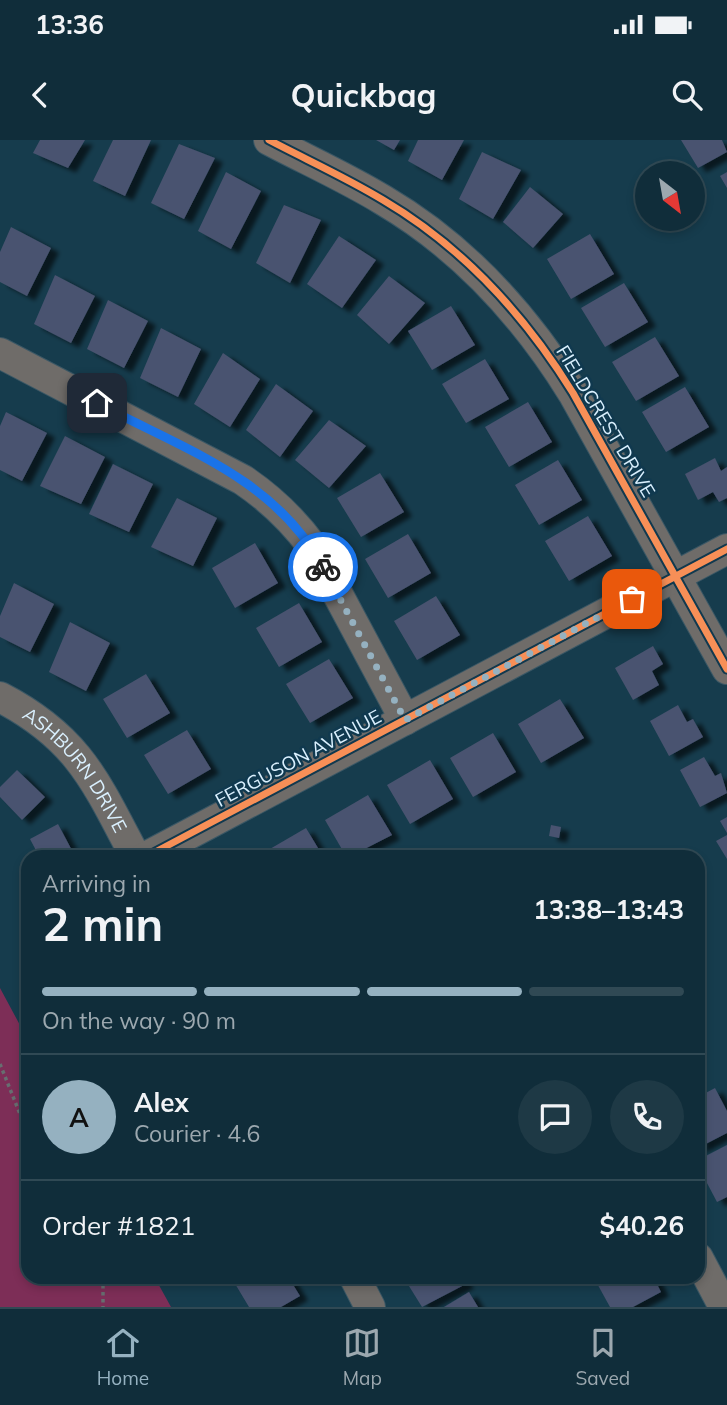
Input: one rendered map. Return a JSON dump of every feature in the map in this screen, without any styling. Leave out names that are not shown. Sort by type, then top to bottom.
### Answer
[{"type":"street","name":"FIELDCREST DRIVE","points":[[269,140],[383,199],[430,231],[473,267],[513,308],[548,353],[573,393],[677,575],[727,669]]},
{"type":"street","points":[[0,353],[243,480],[269,497],[293,521],[312,546],[405,720]]},
{"type":"street","name":"FERGUSON AVENUE","points":[[159,850],[727,549]]},
{"type":"street","name":"ASHBURN DRIVE","points":[[0,697],[50,727],[74,750],[93,775],[132,850]]},
{"type":"street","points":[[705,1271],[724,1307]]},
{"type":"street","points":[[358,1284],[370,1307]]},
{"type":"path","points":[[0,1064],[21,1116]]},
{"type":"path","points":[[103,1284],[103,1307]]},
{"type":"shaded area","points":[[0,988],[21,1027],[21,1284],[158,1284],[171,1307],[0,1307]]},
{"type":"building","points":[[40,140],[85,140],[68,168],[33,153]]},
{"type":"building","points":[[113,140],[151,140],[125,196],[93,181]]},
{"type":"building","points":[[376,140],[400,140],[394,150]]},
{"type":"building","points":[[418,140],[464,140],[442,180],[408,161]]},
{"type":"building","points":[[681,140],[722,140],[727,152],[705,164],[705,161],[694,161]]},
{"type":"building","points":[[179,144],[215,158],[184,219],[151,203]]},
{"type":"building","points":[[482,152],[521,170],[493,219],[459,199]]},
{"type":"building","points":[[226,172],[261,191],[231,249],[198,231]]},
{"type":"building","points":[[727,172],[727,188],[720,176]]},
{"type":"building","points":[[530,187],[563,214],[533,248],[503,222]]},
{"type":"building","points":[[284,205],[321,220],[290,283],[256,263]]},
{"type":"building","points":[[11,227],[51,248],[27,296],[0,282],[0,252]]},
{"type":"building","points":[[590,234],[614,274],[571,299],[547,259]]},
{"type":"building","points":[[339,236],[376,260],[342,308],[307,284]]},
{"type":"building","points":[[55,275],[95,296],[71,343],[34,324]]},
{"type":"building","points":[[389,276],[425,303],[389,344],[357,315]]},
{"type":"building","points":[[624,283],[648,322],[605,347],[581,308]]},
{"type":"building","points":[[108,300],[148,321],[124,368],[87,349]]},
{"type":"building","points":[[451,306],[475,345],[432,370],[408,331]]},
{"type":"building","points":[[161,328],[201,349],[178,397],[140,378]]},
{"type":"building","points":[[655,337],[679,376],[636,401],[612,362]]},
{"type":"building","points":[[223,353],[260,379],[230,427],[194,404]]},
{"type":"building","points":[[485,359],[509,399],[466,423],[442,384]]},
{"type":"building","points":[[276,384],[313,411],[280,457],[246,430]]},
{"type":"building","points":[[685,387],[709,427],[666,452],[642,412]]},
{"type":"building","points":[[528,402],[552,442],[509,467],[485,427]]},
{"type":"building","points":[[6,412],[47,433],[22,481],[0,470],[0,426]]},
{"type":"building","points":[[329,420],[366,446],[329,488],[295,460]]},
{"type":"building","points":[[65,436],[105,457],[81,504],[40,486]]},
{"type":"building","points":[[715,458],[721,471],[727,467],[727,498],[719,502],[713,492],[698,500],[685,474]]},
{"type":"building","points":[[558,460],[582,500],[539,525],[515,485]]},
{"type":"building","points":[[113,464],[153,484],[129,532],[89,514]]},
{"type":"building","points":[[380,473],[404,512],[361,537],[337,498]]},
{"type":"building","points":[[177,498],[217,518],[193,566],[151,547]]},
{"type":"building","points":[[588,516],[612,556],[569,581],[545,541]]},
{"type":"building","points":[[408,534],[431,573],[388,598],[365,559]]},
{"type":"building","points":[[255,543],[278,583],[235,608],[212,568]]},
{"type":"building","points":[[14,583],[54,604],[30,652],[0,637],[0,616]]},
{"type":"building","points":[[436,596],[460,635],[417,660],[394,621]]},
{"type":"building","points":[[299,603],[322,642],[279,667],[256,628]]},
{"type":"building","points":[[70,622],[110,643],[86,691],[49,672]]},
{"type":"building","points":[[653,646],[663,664],[652,671],[659,685],[633,700],[615,668]]},
{"type":"building","points":[[329,659],[353,698],[310,723],[286,684]]},
{"type":"building","points":[[146,674],[170,713],[127,738],[103,699]]},
{"type":"building","points":[[560,699],[584,738],[541,763],[518,724]]},
{"type":"building","points":[[678,705],[687,722],[693,719],[703,737],[669,756],[650,721]]},
{"type":"building","points":[[187,730],[211,769],[168,794],[144,755]]},
{"type":"building","points":[[493,733],[516,772],[473,797],[450,758]]},
{"type":"building","points":[[704,757],[715,776],[721,773],[727,793],[700,807],[680,770]]},
{"type":"building","points":[[430,760],[453,799],[410,824],[387,785]]},
{"type":"building","points":[[17,770],[45,797],[22,820],[0,797],[0,787]]},
{"type":"building","points":[[368,795],[392,835],[363,850],[342,850],[325,820]]},
{"type":"building","points":[[727,817],[727,833],[720,821]]},
{"type":"building","points":[[58,824],[72,850],[36,850],[30,839]]},
{"type":"building","points":[[551,825],[561,827],[559,838],[549,836]]},
{"type":"building","points":[[306,828],[319,850],[268,850]]},
{"type":"building","points":[[727,835],[727,859],[716,841]]},
{"type":"building","points":[[715,1088],[727,1111],[727,1133],[705,1144],[705,1093]]},
{"type":"building","points":[[727,1145],[727,1197],[717,1202],[705,1179],[705,1156]]},
{"type":"building","points":[[235,1284],[293,1284],[300,1296],[281,1307],[249,1307]]},
{"type":"building","points":[[408,1284],[466,1284],[422,1307]]},
{"type":"building","points":[[597,1284],[657,1284],[661,1292],[633,1307],[610,1307]]},
{"type":"building","points":[[469,1292],[478,1307],[444,1307]]},
{"type":"cycle path","points":[[269,140],[383,200],[440,239],[490,284],[534,336],[573,393],[727,669]]},
{"type":"cycle path","points":[[159,850],[727,549]]},
{"type":"way so far","points":[[323,567],[405,720],[632,599]]},
{"type":"route","points":[[97,403],[243,480],[269,497],[293,521],[312,546],[323,567]]}]
